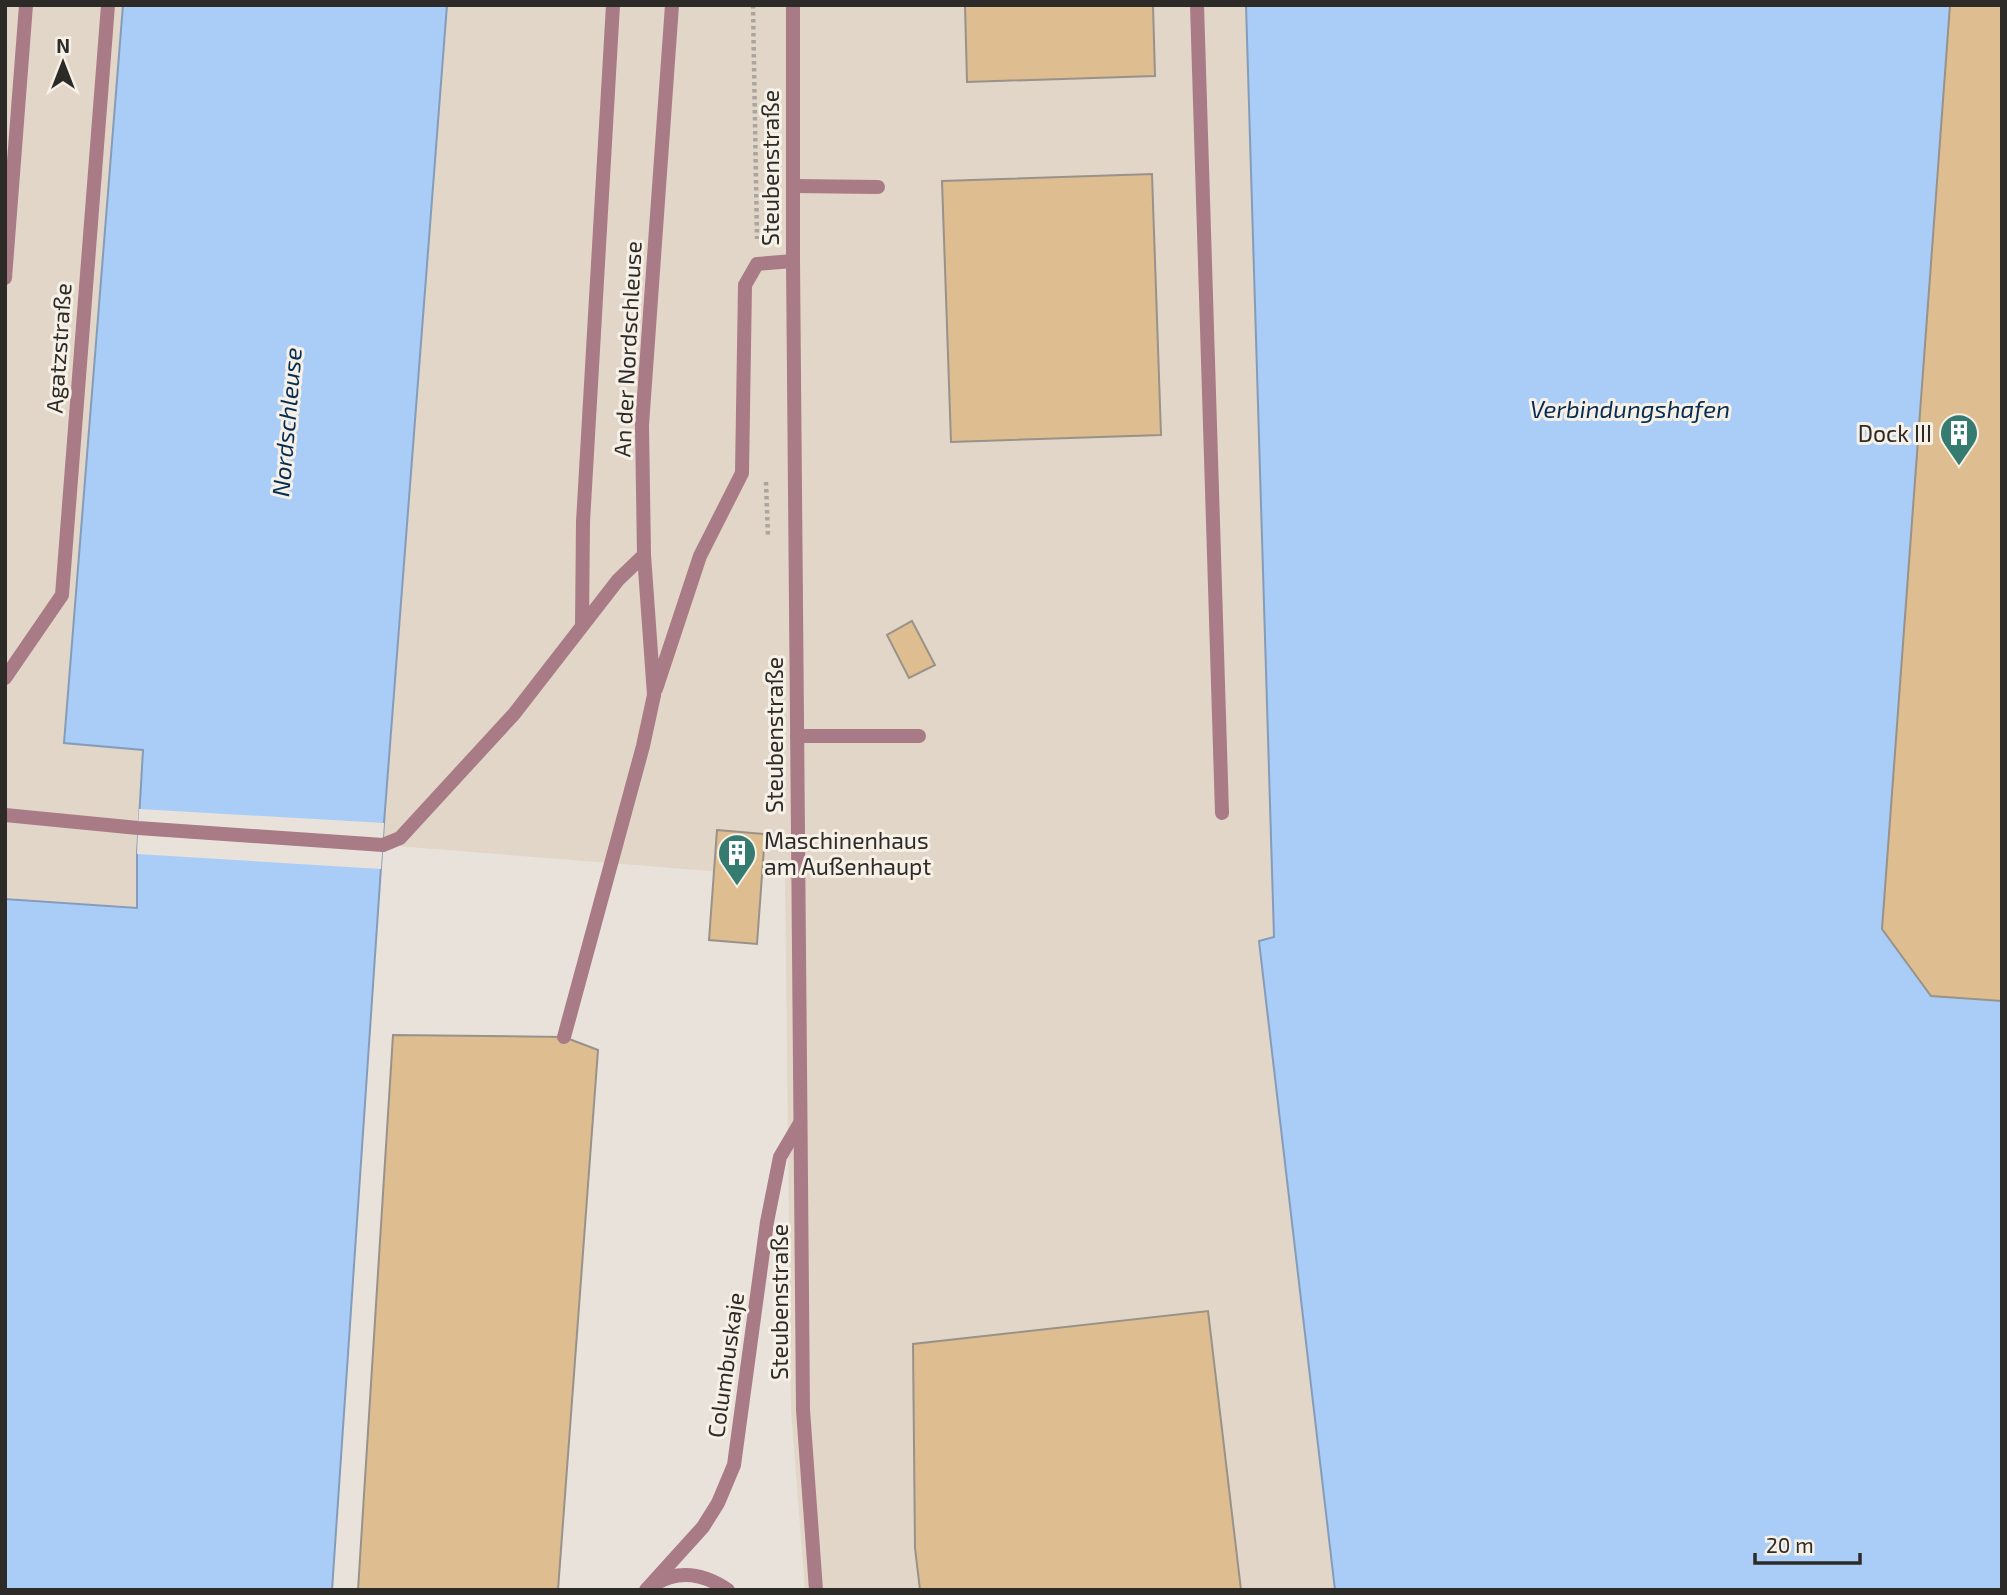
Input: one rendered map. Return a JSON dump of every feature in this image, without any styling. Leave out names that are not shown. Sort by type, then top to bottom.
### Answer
[{"type":"street","points":[[5,278],[26,5]]},
{"type":"street","name":"Agatzstraße","points":[[5,678],[62,595],[108,5]]},
{"type":"street","points":[[582,626],[583,522],[613,5]]},
{"type":"street","name":"An der Nordschleuse","points":[[654,695],[644,555],[642,425],[672,5]]},
{"type":"street","name":"Steubenstraße","points":[[793,5],[803,1410],[816,1590]]},
{"type":"street","points":[[1197,5],[1222,813]]},
{"type":"street","points":[[793,186],[878,187]]},
{"type":"street","name":"An der Nordschleuse","points":[[564,1037],[643,746],[654,695],[700,556],[742,473],[744,285],[757,264],[793,261]]},
{"type":"street","points":[[5,815],[138,828],[383,845],[400,838],[514,714],[618,580],[644,555]]},
{"type":"street","points":[[797,736],[919,736]]},
{"type":"street","name":"Columbuskaje","points":[[646,1590],[703,1527],[718,1503],[734,1465],[767,1222],[780,1157],[800,1123]]},
{"type":"street","name":"Columbuskaje","points":[[646,1590],[676,1574],[691,1574],[718,1583],[728,1590]]},
{"type":"shaded area","points":[[5,5],[123,5],[64,742],[143,749],[137,908],[5,899]]},
{"type":"shaded area","points":[[447,5],[1246,5],[1274,938],[1259,941],[1335,1590],[805,1590],[791,1410],[785,877],[383,845]]},
{"type":"water","name":"Nordschleuse","points":[[123,5],[447,5],[384,823],[332,1590],[5,1590],[5,899],[137,908],[143,750],[64,743]]},
{"type":"water","name":"Verbindungshafen","points":[[1246,5],[2002,5],[2002,1590],[1335,1590],[1259,941],[1274,937]]},
{"type":"pier","points":[[139,809],[384,823],[381,869],[137,854]]},
{"type":"building","points":[[965,5],[1153,5],[1155,76],[967,82]]},
{"type":"building","name":"Dock III","points":[[1950,5],[2002,5],[2002,1001],[1931,996],[1882,929]]},
{"type":"building","points":[[1152,174],[1161,435],[951,442],[942,181]]},
{"type":"building","points":[[912,621],[935,665],[909,678],[887,635]]},
{"type":"building","name":"Maschinenhaus am Außenhaupt","points":[[717,830],[765,834],[757,944],[709,940]]},
{"type":"building","points":[[393,1035],[564,1037],[598,1050],[558,1590],[358,1590]]},
{"type":"building","points":[[1208,1311],[1241,1590],[920,1590],[915,1548],[913,1344]]},
{"type":"place","name":"Dock III","points":[[1959,467]]},
{"type":"place","name":"Maschinenhaus am Außenhaupt","points":[[737,887]]}]
